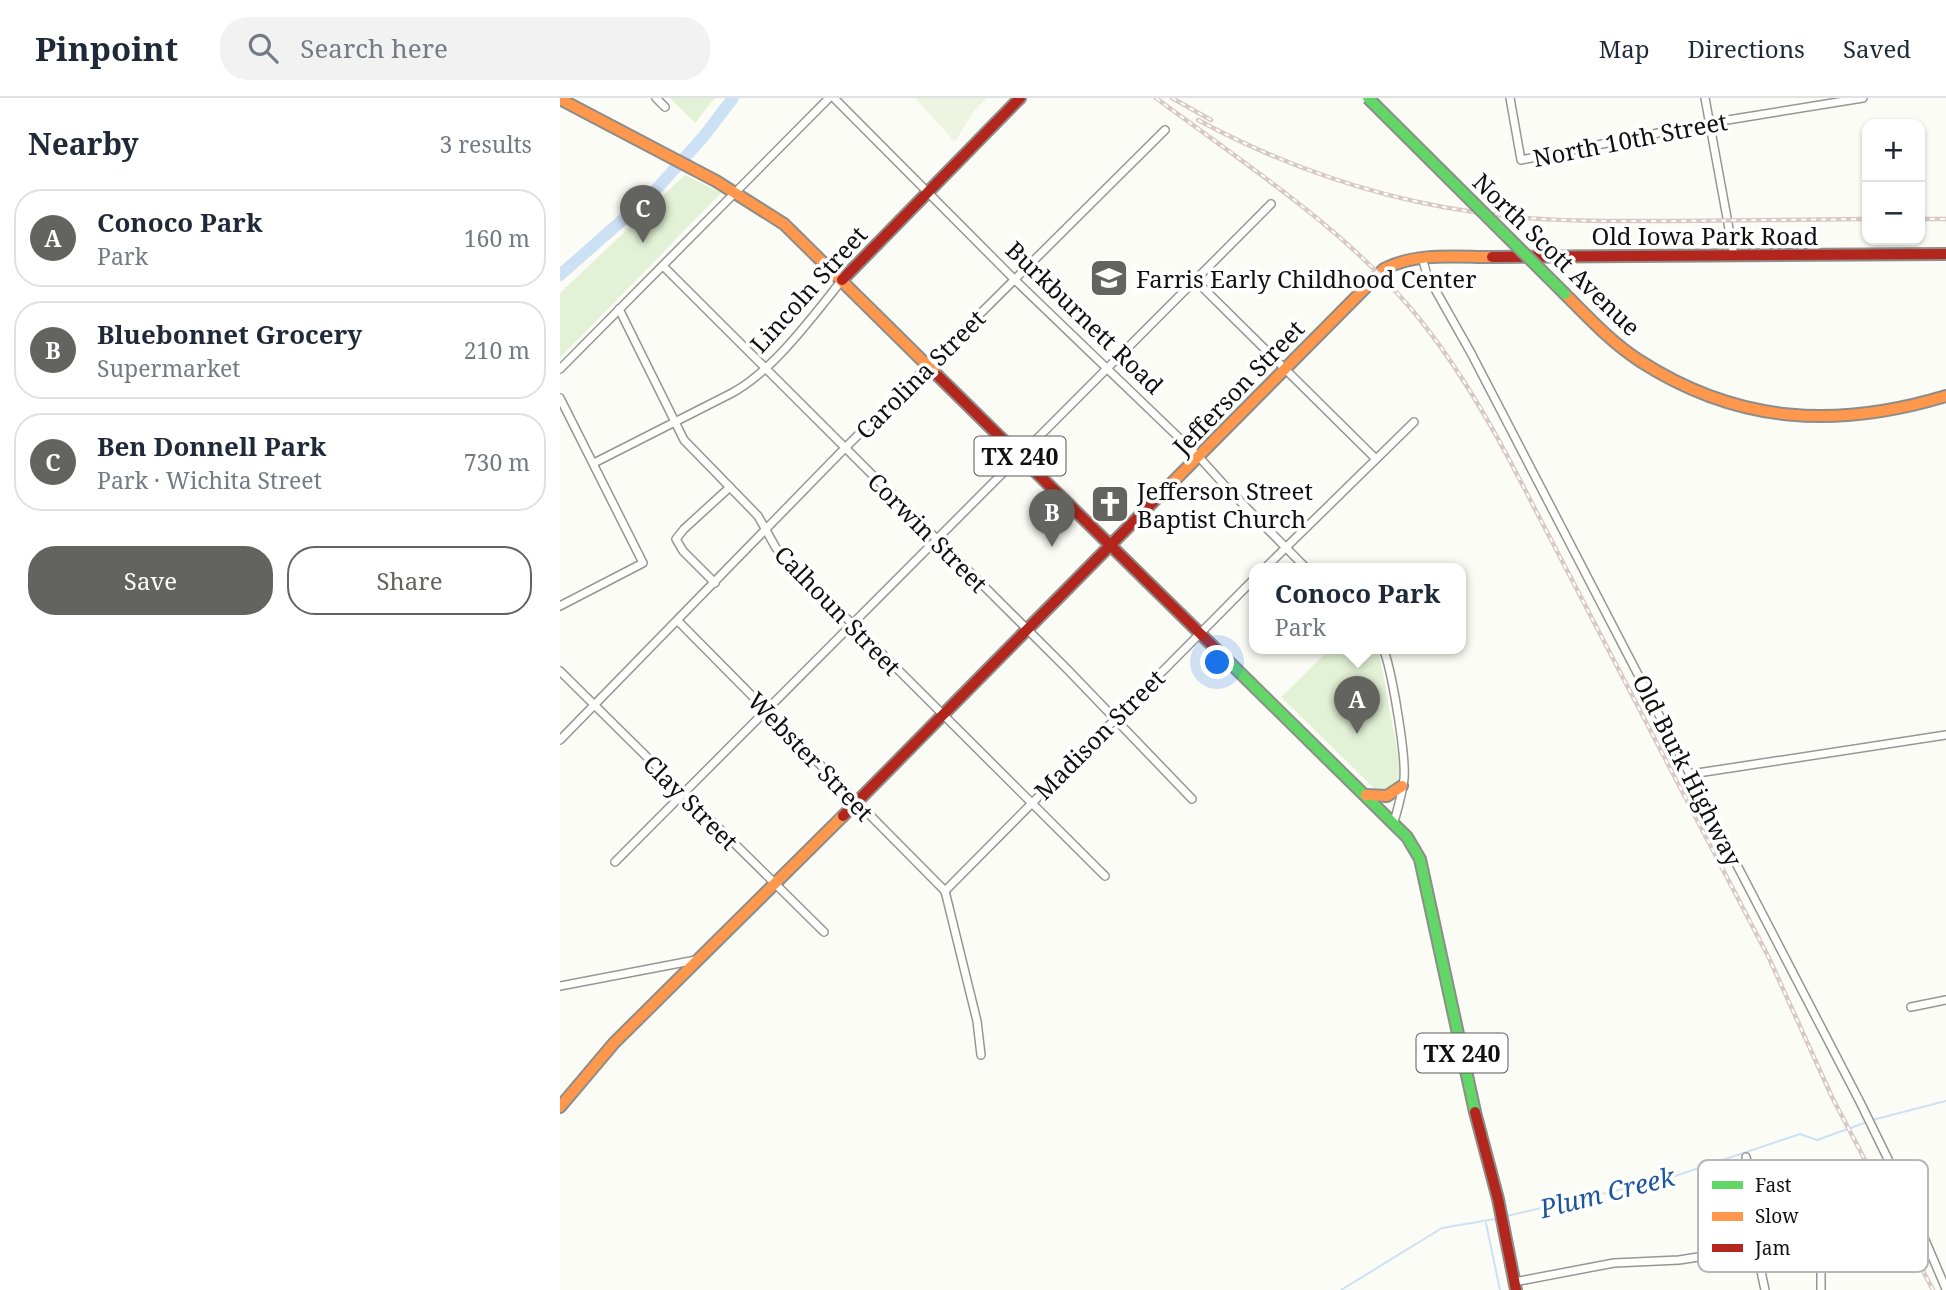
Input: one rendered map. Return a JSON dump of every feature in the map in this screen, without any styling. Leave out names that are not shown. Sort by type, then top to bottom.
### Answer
[{"type":"main road","name":"Lincoln Street","points":[[842,280],[1018,98]]},
{"type":"main road","name":"North Scott Avenue","points":[[1368,98],[1615,342],[1641,361],[1690,388],[1735,404],[1791,416],[1839,419],[1902,410],[1946,396]]},
{"type":"main road","name":"TX 240","points":[[560,99],[716,181],[784,223],[1394,822],[1416,852],[1425,878],[1474,1108],[1498,1199],[1515,1286]]},
{"type":"main road","name":"Old Iowa Park Road","points":[[1422,257],[1946,254]]},
{"type":"main road","name":"Jefferson Street","points":[[560,1107],[614,1043],[943,716],[1384,268],[1399,261],[1422,257]]},
{"type":"main road","points":[[1366,795],[1387,796],[1402,786]]},
{"type":"street","points":[[656,98],[665,107]]},
{"type":"street","points":[[560,369],[829,98]]},
{"type":"street","name":"Burkburnett Road","points":[[834,98],[1015,280],[1199,457],[1301,563]]},
{"type":"street","name":"North 10th Street","points":[[1510,98],[1521,160],[1709,123],[1863,98]]},
{"type":"street","points":[[1705,98],[1734,256]]},
{"type":"street","name":"Carolina Street","points":[[560,740],[845,449],[1166,130]]},
{"type":"street","points":[[615,862],[1271,204]]},
{"type":"street","name":"Old Burk Highway","points":[[1422,257],[1427,275],[1471,353],[1691,774],[1889,1160]]},
{"type":"street","name":"Corwin Street","points":[[663,266],[1115,718],[1192,799]]},
{"type":"street","name":"Lincoln Street","points":[[594,463],[737,390],[765,368],[842,280]]},
{"type":"street","points":[[1195,280],[1376,459]]},
{"type":"street","name":"Calhoun Street","points":[[619,309],[674,422],[693,452],[758,516],[776,548],[1105,876]]},
{"type":"street","points":[[560,398],[643,563],[560,606]]},
{"type":"street","points":[[1270,563],[1414,422]]},
{"type":"street","points":[[715,583],[682,551],[676,539],[730,487]]},
{"type":"street","name":"Madison Street","points":[[945,891],[1249,584]]},
{"type":"street","name":"Webster Street","points":[[678,621],[945,891]]},
{"type":"street","points":[[1385,654],[1404,762],[1394,822]]},
{"type":"street","name":"Clay Street","points":[[560,671],[824,932]]},
{"type":"street","points":[[1691,774],[1946,735]]},
{"type":"street","points":[[945,891],[977,1021],[981,1055]]},
{"type":"street","points":[[560,986],[700,959]]},
{"type":"street","points":[[1911,1006],[1946,1000]]},
{"type":"street","name":"Old Burk Highway","points":[[1928,1247],[1946,1289]]},
{"type":"street","points":[[1515,1286],[1614,1263],[1698,1258]]},
{"type":"street","points":[[1761,1272],[1765,1290]]},
{"type":"street","points":[[1821,1272],[1821,1290]]},
{"type":"green space","points":[[670,98],[715,98],[695,123]]},
{"type":"green space","points":[[915,98],[987,98],[973,112],[955,142]]},
{"type":"green space","points":[[685,175],[721,193],[560,358],[560,293]]},
{"type":"green space","points":[[1325,654],[1379,654],[1401,771],[1398,786],[1379,793],[1281,697]]},
{"type":"waterway","points":[[560,275],[653,193],[704,136],[733,98]]},
{"type":"waterway","name":"Plum Creek","points":[[1872,1120],[1946,1101]]},
{"type":"waterway","name":"Plum Creek","points":[[1723,1160],[1800,1134],[1817,1140],[1867,1122]]},
{"type":"waterway","name":"Plum Creek","points":[[1507,1216],[1666,1179],[1698,1168]]},
{"type":"waterway","name":"Plum Creek","points":[[1341,1290],[1442,1228],[1495,1219]]},
{"type":"waterway","points":[[1486,1223],[1500,1290]]},
{"type":"railway","points":[[1156,98],[1294,200],[1359,255],[1418,317],[1456,369],[1510,461],[1769,958],[1832,1097],[1865,1160]]},
{"type":"railway","points":[[1172,98],[1211,120]]},
{"type":"railway","points":[[1198,120],[1271,155],[1347,183],[1426,204],[1466,211],[1527,218],[1591,221],[1862,219]]},
{"type":"railway","points":[[1925,219],[1946,219]]},
{"type":"railway","points":[[1924,1272],[1933,1290]]},
{"type":"traffic: fast","points":[[1368,98],[1565,294]]},
{"type":"traffic: fast","points":[[1223,656],[1407,837],[1420,859],[1475,1112]]},
{"type":"traffic: slow","points":[[560,99],[716,181],[784,224],[938,376]]},
{"type":"traffic: slow","points":[[1157,498],[1384,269],[1423,258],[1492,257]]},
{"type":"traffic: slow","points":[[1565,294],[1610,338],[1640,361],[1677,382],[1714,398],[1751,408],[1827,416],[1906,407],[1946,396]]},
{"type":"traffic: slow","points":[[1366,795],[1387,796],[1402,786]]},
{"type":"traffic: slow","points":[[560,1107],[614,1043],[843,816]]},
{"type":"traffic: jam","points":[[842,280],[1020,98]]},
{"type":"traffic: jam","points":[[1492,257],[1946,254]]},
{"type":"traffic: jam","points":[[938,376],[1223,656]]},
{"type":"traffic: jam","points":[[843,816],[1157,498]]},
{"type":"traffic: jam","points":[[1475,1112],[1498,1199],[1516,1290]]},
{"type":"place","name":"Ben Donnell Park","points":[[643,243]]},
{"type":"place","name":"Farris Early Childhood Center","points":[[1109,278]]},
{"type":"place","name":"Jefferson Street Baptist Church","points":[[1110,504]]},
{"type":"place","name":"Bluebonnet Grocery","points":[[1052,547]]},
{"type":"place","name":"Conoco Park","points":[[1357,734]]}]
